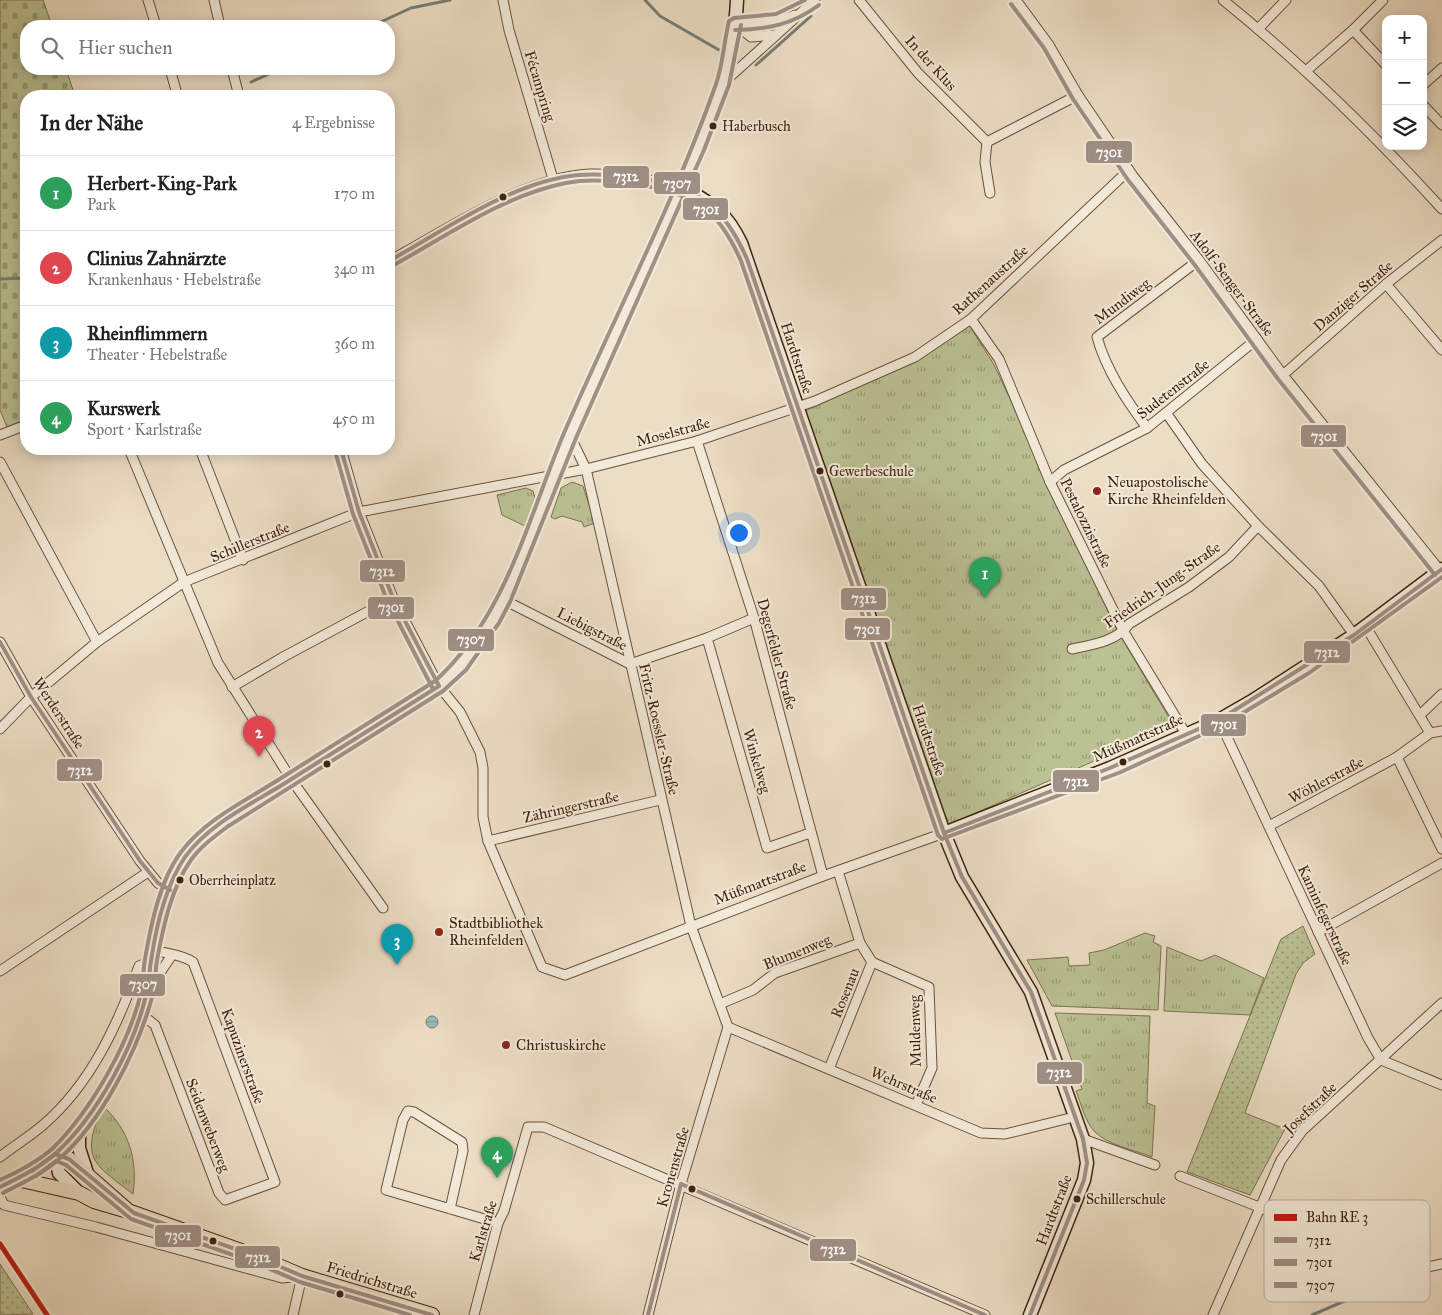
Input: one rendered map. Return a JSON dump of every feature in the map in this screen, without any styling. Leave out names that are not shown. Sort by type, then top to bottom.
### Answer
[{"type":"main road","points":[[7,1191],[55,1154],[70,1159],[128,1211]]},
{"type":"main road","name":"Friedrichstraße","points":[[7,1191],[80,1193],[94,1201],[128,1211],[258,1257],[302,1276],[432,1315]]},
{"type":"street","points":[[148,0],[154,20]]},
{"type":"street","points":[[214,0],[219,20]]},
{"type":"street","name":"Fécampring","points":[[503,0],[508,30],[553,179]]},
{"type":"street","points":[[80,1193],[59,1173],[55,1154],[79,1129],[120,1060],[141,1014],[148,991],[152,955],[170,890],[183,860],[197,843],[223,822],[439,686],[461,666],[494,620],[504,600],[570,436],[681,186],[723,83],[735,24],[737,0]]},
{"type":"street","points":[[723,83],[815,0]]},
{"type":"street","name":"In der Klus","points":[[859,0],[918,73],[986,142]]},
{"type":"street","name":"Adolf-Senger-Straße","points":[[1018,0],[1049,45],[1078,95],[1129,170],[1199,260],[1283,375],[1441,571]]},
{"type":"street","points":[[1223,0],[1382,139]]},
{"type":"street","points":[[1258,29],[1286,0]]},
{"type":"street","points":[[1306,71],[1353,30],[1383,0]]},
{"type":"street","points":[[735,24],[777,21],[798,14]]},
{"type":"street","points":[[735,24],[751,37],[777,35]]},
{"type":"street","points":[[1353,30],[1382,61]]},
{"type":"street","points":[[1427,81],[1442,68]]},
{"type":"street","points":[[172,75],[176,90]]},
{"type":"street","points":[[234,75],[237,90]]},
{"type":"street","points":[[990,193],[985,162],[986,142],[1078,95]]},
{"type":"street","points":[[1427,109],[1442,125]]},
{"type":"street","points":[[1391,150],[1442,209]]},
{"type":"street","name":"Rathenaustraße","points":[[796,407],[815,402],[914,357],[970,320],[1129,170]]},
{"type":"street","points":[[395,258],[498,202],[553,179],[588,174],[626,175],[681,186]]},
{"type":"street","name":"Hardtstraße","points":[[681,186],[717,208],[735,230],[747,259],[796,407],[944,833],[962,878],[1031,992],[1083,1139],[1087,1163],[1084,1180],[1030,1315]]},
{"type":"street","name":"Danziger Straße","points":[[1283,375],[1386,284],[1442,240]]},
{"type":"street","name":"Mundiweg","points":[[1147,428],[1129,403],[1108,366],[1097,337],[1199,260]]},
{"type":"street","points":[[1386,284],[1442,350]]},
{"type":"street","name":"Pestalozzistraße","points":[[970,320],[999,359],[1050,482],[1124,632],[1186,734]]},
{"type":"street","name":"Sudetenstraße","points":[[1050,482],[1064,470],[1147,428],[1167,414],[1257,339]]},
{"type":"street","name":"Moselstraße","points":[[555,473],[586,468],[697,441],[796,407]]},
{"type":"street","points":[[1167,414],[1202,464],[1258,526],[1319,586],[1354,635]]},
{"type":"street","points":[[0,435],[20,427]]},
{"type":"street","name":"Fritz-Roessler-Straße","points":[[570,436],[586,468],[660,800],[691,926],[728,1027]]},
{"type":"street","name":"Degerfelder Straße","points":[[697,441],[754,618],[822,876]]},
{"type":"street","points":[[131,455],[218,663],[291,779],[384,908]]},
{"type":"street","points":[[202,455],[242,560]]},
{"type":"street","points":[[343,455],[359,512],[393,598],[439,686],[460,712],[480,752],[483,768],[483,817],[488,841]]},
{"type":"street","points":[[0,462],[97,642]]},
{"type":"street","name":"Schillerstraße","points":[[0,728],[31,697],[97,642],[184,582],[359,512],[555,473]]},
{"type":"street","name":"Friedrich-Jung-Straße","points":[[1072,649],[1097,644],[1124,632],[1129,624],[1189,587],[1229,557],[1258,526]]},
{"type":"street","name":"Müßmattstraße","points":[[488,841],[542,968],[565,975],[822,876],[944,833],[1110,768],[1219,720],[1252,701],[1366,627],[1441,571]]},
{"type":"street","points":[[232,687],[393,598]]},
{"type":"street","name":"Liebigstraße","points":[[504,600],[630,664],[707,638],[754,618]]},
{"type":"street","points":[[1366,627],[1430,733]]},
{"type":"street","name":"Winkelweg","points":[[707,638],[767,848],[810,833]]},
{"type":"street","name":"Werderstraße","points":[[0,642],[31,697],[148,872],[158,883],[170,890]]},
{"type":"street","points":[[1420,715],[1442,694]]},
{"type":"street","name":"Kaminfegerstraße","points":[[1219,720],[1368,1038],[1381,1060]]},
{"type":"street","name":"Wöhlerstraße","points":[[1269,826],[1396,757],[1430,733],[1442,731]]},
{"type":"street","points":[[1396,757],[1442,849]]},
{"type":"street","name":"Zähringerstraße","points":[[488,841],[660,800]]},
{"type":"street","points":[[1318,932],[1442,863]]},
{"type":"street","name":"Rosenau","points":[[829,1069],[872,962],[860,943],[838,871]]},
{"type":"street","points":[[0,971],[148,872]]},
{"type":"street","name":"Blumenweg","points":[[720,1004],[753,990],[774,973],[860,943]]},
{"type":"street","points":[[0,1157],[44,1124],[81,1085],[120,1018],[139,966],[152,955]]},
{"type":"street","name":"Kapuzinerstraße","points":[[152,955],[183,955],[193,962],[275,1182]]},
{"type":"street","points":[[148,991],[172,955]]},
{"type":"street","name":"Muldenweg","points":[[872,962],[929,987],[932,1068],[916,1105]]},
{"type":"street","name":"Josefstraße","points":[[1213,1315],[1281,1160],[1302,1131],[1442,1003]]},
{"type":"street","name":"Seidenweberweg","points":[[141,1014],[155,1025],[219,1193],[225,1200],[275,1182]]},
{"type":"street","name":"Wehrstraße","points":[[728,1027],[980,1133],[1005,1134],[1074,1117]]},
{"type":"street","name":"Kronenstraße","points":[[648,1315],[681,1184],[728,1027]]},
{"type":"street","points":[[1381,1060],[1442,1085]]},
{"type":"street","points":[[450,1209],[463,1151],[462,1142],[414,1112],[408,1111],[403,1120],[386,1190],[450,1209],[498,1223]]},
{"type":"street","name":"Karlstraße","points":[[474,1315],[498,1223],[504,1211],[528,1127],[544,1127],[560,1132],[681,1184]]},
{"type":"street","points":[[79,1129],[79,1148],[88,1176]]},
{"type":"street","points":[[1083,1139],[1155,1165]]},
{"type":"street","points":[[1180,1176],[1264,1210]]},
{"type":"street","points":[[681,1184],[985,1315]]},
{"type":"street","points":[[7,1191],[96,1227],[282,1278],[302,1276],[293,1315]]},
{"type":"green space","points":[[0,0],[43,0],[50,20],[20,20],[20,75],[68,75],[73,90],[20,90],[20,422],[7,427],[0,410]]},
{"type":"green space","points":[[969,325],[993,363],[1026,432],[1047,484],[1118,632],[1174,726],[946,826],[803,412],[916,360]]},
{"type":"green space","points":[[572,482],[583,486],[595,523],[584,527],[582,522],[562,516],[555,519],[551,517],[561,488]]},
{"type":"green space","points":[[526,488],[533,491],[535,498],[525,526],[502,515],[497,495]]},
{"type":"green space","points":[[1303,926],[1315,954],[1303,963],[1296,974],[1245,1113],[1285,1129],[1250,1195],[1187,1172],[1281,939]]},
{"type":"green space","points":[[1145,933],[1155,936],[1153,942],[1161,946],[1158,1010],[1052,1006],[1027,960],[1068,957],[1069,966],[1090,965],[1089,953],[1104,950]]},
{"type":"green space","points":[[1167,947],[1201,961],[1215,955],[1264,978],[1250,1015],[1164,1011]]},
{"type":"green space","points":[[1055,1013],[1150,1016],[1147,1103],[1155,1106],[1152,1157],[1106,1140],[1091,1127],[1076,1091],[1082,1089]]},
{"type":"green space","points":[[103,1106],[119,1125],[130,1146],[134,1169],[133,1194],[99,1166],[94,1158],[92,1137]]},
{"type":"green space","points":[[0,1264],[33,1314],[0,1315]]},
{"type":"water","points":[[432,1016],[438,1022],[432,1028],[426,1022]]},
{"type":"waterway","points":[[385,20],[411,8],[450,0]]},
{"type":"waterway","points":[[645,0],[660,16],[719,50]]},
{"type":"waterway","points":[[756,65],[811,16]]},
{"type":"waterway","points":[[251,82],[267,75]]},
{"type":"waterway","points":[[0,279],[20,278]]},
{"type":"waterway","points":[[1312,1315],[1342,1302]]},
{"type":"transit line","name":"7307","points":[[0,1180],[14,1174],[52,1149],[81,1115],[107,1075],[119,1053],[136,1010],[142,989],[144,962],[157,903],[167,876],[181,852],[202,830],[226,812],[435,681],[459,655],[480,627],[498,597],[513,565],[564,433],[682,172],[716,84],[729,21],[734,18],[776,14],[805,0]]},
{"type":"transit line","name":"7301","points":[[1011,4],[1044,48],[1073,99],[1128,180],[1194,264],[1278,379],[1435,575]]},
{"type":"transit line","name":"7301","points":[[735,30],[779,25],[799,17],[819,5]]},
{"type":"transit line","name":"7301","points":[[3,1193],[39,1174],[58,1160],[89,1126],[116,1084],[138,1038],[153,994],[159,948],[173,896],[184,871],[195,855],[207,842],[227,827],[443,691],[466,670],[499,623],[510,602],[576,438],[704,150],[729,85],[741,25]]},
{"type":"transit line","name":"7312","points":[[395,258],[504,197],[554,179],[587,174],[632,177],[684,189],[698,196],[721,215],[739,242],[747,259],[944,833],[962,877],[1031,992],[1083,1139],[1087,1163],[1084,1180],[1030,1315]]},
{"type":"transit line","name":"7301","points":[[395,264],[498,207],[543,189],[576,181],[596,180],[636,184],[664,190],[693,201],[715,219],[725,230],[741,261],[938,835],[942,839],[1121,772],[1223,725],[1309,673],[1442,577]]},
{"type":"transit line","name":"7301","points":[[336,455],[353,514],[387,600],[433,689]]},
{"type":"transit line","name":"7312","points":[[343,455],[359,512],[393,598],[439,686]]},
{"type":"transit line","name":"7312","points":[[944,833],[1110,768],[1219,720],[1354,635],[1442,569]]},
{"type":"transit line","name":"7312","points":[[0,642],[31,697],[140,861],[158,883],[170,890]]},
{"type":"transit line","name":"7312","points":[[0,1187],[36,1168],[55,1154],[85,1120],[112,1079],[124,1057],[141,1012],[148,987],[156,934],[167,893],[178,868],[194,846],[230,816],[439,686]]},
{"type":"transit line","name":"7312","points":[[32,1171],[55,1154],[69,1159],[134,1213],[258,1257],[302,1276],[432,1315]]},
{"type":"transit line","name":"7301","points":[[36,1176],[56,1161],[66,1165],[131,1219],[256,1263],[300,1282],[410,1315]]},
{"type":"transit line","name":"7312","points":[[681,1184],[985,1315]]},
{"type":"transit line","name":"7312","points":[[648,1315],[681,1184]]},
{"type":"transit line","points":[[0,1244],[47,1315]]},
{"type":"place","name":"Haberbusch","points":[[713,126]]},
{"type":"place","name":"Gewerbeschule","points":[[820,471]]},
{"type":"place","name":"Neuapostolische Kirche Rheinfelden","points":[[1097,491]]},
{"type":"place","name":"Herbert-King-Park","points":[[985,598]]},
{"type":"place","name":"Clinius Zahnärzte","points":[[259,757]]},
{"type":"place","name":"Oberrheinplatz","points":[[180,880]]},
{"type":"place","name":"Stadtbibliothek Rheinfelden","points":[[439,932]]},
{"type":"place","name":"Rheinflimmern","points":[[397,965]]},
{"type":"place","name":"Christuskirche","points":[[506,1045]]},
{"type":"place","name":"Kurswerk","points":[[497,1178]]},
{"type":"place","name":"Schillerschule","points":[[1077,1199]]}]
